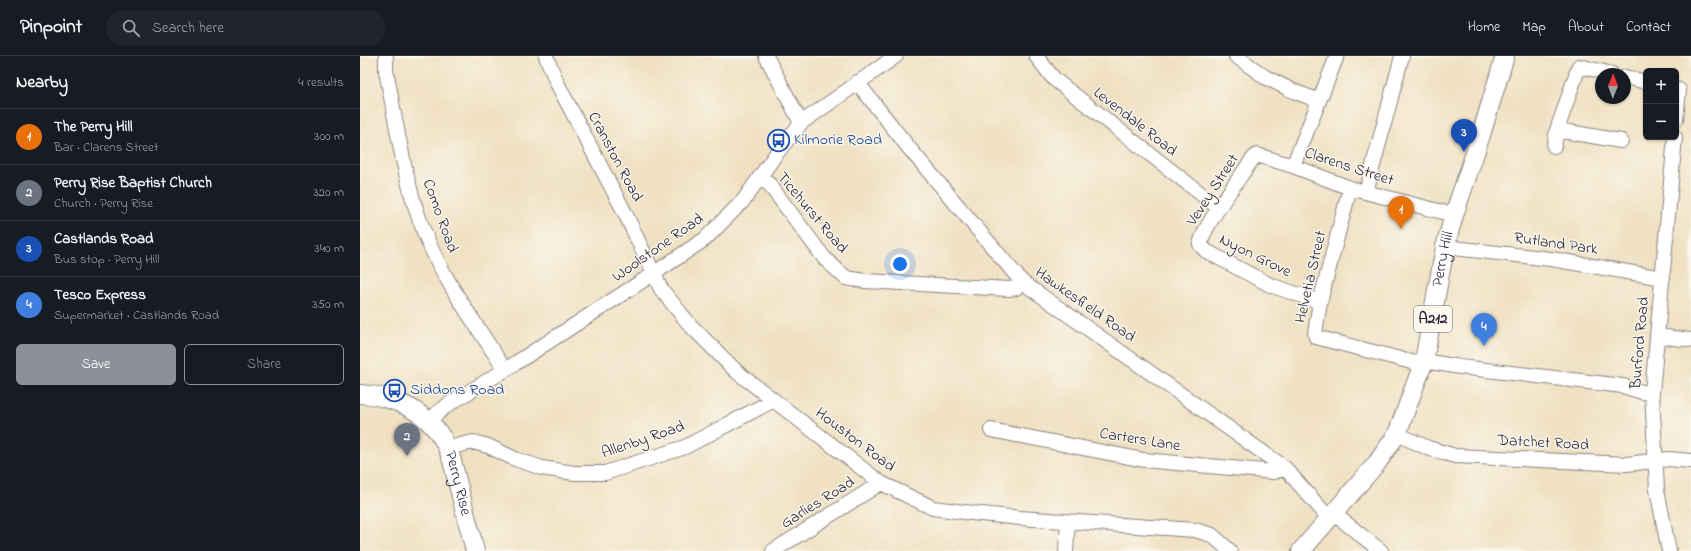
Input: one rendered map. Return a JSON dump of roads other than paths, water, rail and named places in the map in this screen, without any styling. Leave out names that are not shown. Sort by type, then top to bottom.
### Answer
[{"type":"main road","name":"Perry Hill","points":[[1300,551],[1377,463],[1396,434],[1423,363],[1445,247],[1505,56]]},
{"type":"main road","points":[[360,394],[375,395],[392,399],[429,420]]},
{"type":"main road","name":"Perry Rise","points":[[429,420],[448,448],[475,551]]},
{"type":"street","name":"Como Road","points":[[386,56],[386,70],[404,160],[413,197],[430,246],[442,271],[505,370]]},
{"type":"street","name":"Cranston Road","points":[[546,56],[557,83],[626,215],[653,274]]},
{"type":"street","points":[[766,56],[801,123]]},
{"type":"street","name":"Woolstone Road","points":[[429,420],[449,404],[505,370],[705,239],[743,201],[780,149],[801,123],[857,82],[896,56]]},
{"type":"street","name":"Levendale Road","points":[[1036,56],[1054,79],[1219,208]]},
{"type":"street","points":[[1236,56],[1265,77],[1291,90],[1319,101]]},
{"type":"street","points":[[1293,166],[1337,56]]},
{"type":"street","points":[[1366,192],[1402,56]]},
{"type":"street","points":[[1554,146],[1557,130],[1579,66],[1595,70]]},
{"type":"street","points":[[1631,78],[1643,81]]},
{"type":"street","name":"Hawkesfield Road","points":[[857,82],[909,148],[1022,282],[1285,468],[1331,515],[1381,551]]},
{"type":"street","points":[[1679,105],[1682,90]]},
{"type":"street","points":[[1557,130],[1620,141]]},
{"type":"street","name":"Burford Road","points":[[1669,551],[1657,490],[1654,461],[1652,393],[1674,140]]},
{"type":"street","name":"Vevey Street","points":[[1200,244],[1202,236],[1219,208],[1251,161],[1257,155]]},
{"type":"street","name":"Clarens Street","points":[[1257,155],[1293,166],[1350,188],[1454,215]]},
{"type":"street","name":"Ticehurst Road","points":[[760,178],[769,184],[825,259],[846,278],[865,281],[1009,289],[1016,288],[1022,282]]},
{"type":"street","name":"Helvetia Street","points":[[1350,188],[1320,302],[1314,333],[1316,337],[1423,363]]},
{"type":"street","name":"Nyon Grove","points":[[1200,244],[1206,252],[1270,285],[1320,302]]},
{"type":"street","name":"Rutland Park","points":[[1445,247],[1551,259],[1663,278]]},
{"type":"street","name":"Houston Road","points":[[653,274],[661,289],[690,324],[737,372],[881,483],[933,508],[1068,522],[1195,530],[1212,535],[1230,551]]},
{"type":"street","points":[[1657,336],[1691,340]]},
{"type":"street","points":[[1423,363],[1623,386],[1642,392],[1652,393]]},
{"type":"street","name":"Allenby Road","points":[[448,448],[473,442],[488,446],[515,459],[542,468],[574,473],[604,473],[685,447],[774,400]]},
{"type":"street","name":"Carters Lane","points":[[991,430],[1144,460],[1274,472],[1285,468]]},
{"type":"street","name":"Datchet Road","points":[[1396,434],[1428,448],[1455,456],[1627,464],[1669,459],[1691,461]]},
{"type":"street","name":"Garlies Road","points":[[773,551],[881,483]]},
{"type":"street","points":[[1066,551],[1068,522]]},
{"type":"place","name":"Kilmorie Road","points":[[779,140]]},
{"type":"place","name":"Castlands Road","points":[[1464,152]]},
{"type":"place","name":"The Perry Hill","points":[[1401,229]]},
{"type":"place","name":"Tesco Express","points":[[1484,346]]},
{"type":"place","name":"Siddons Road","points":[[395,390]]},
{"type":"place","name":"Perry Rise Baptist Church","points":[[407,456]]}]
